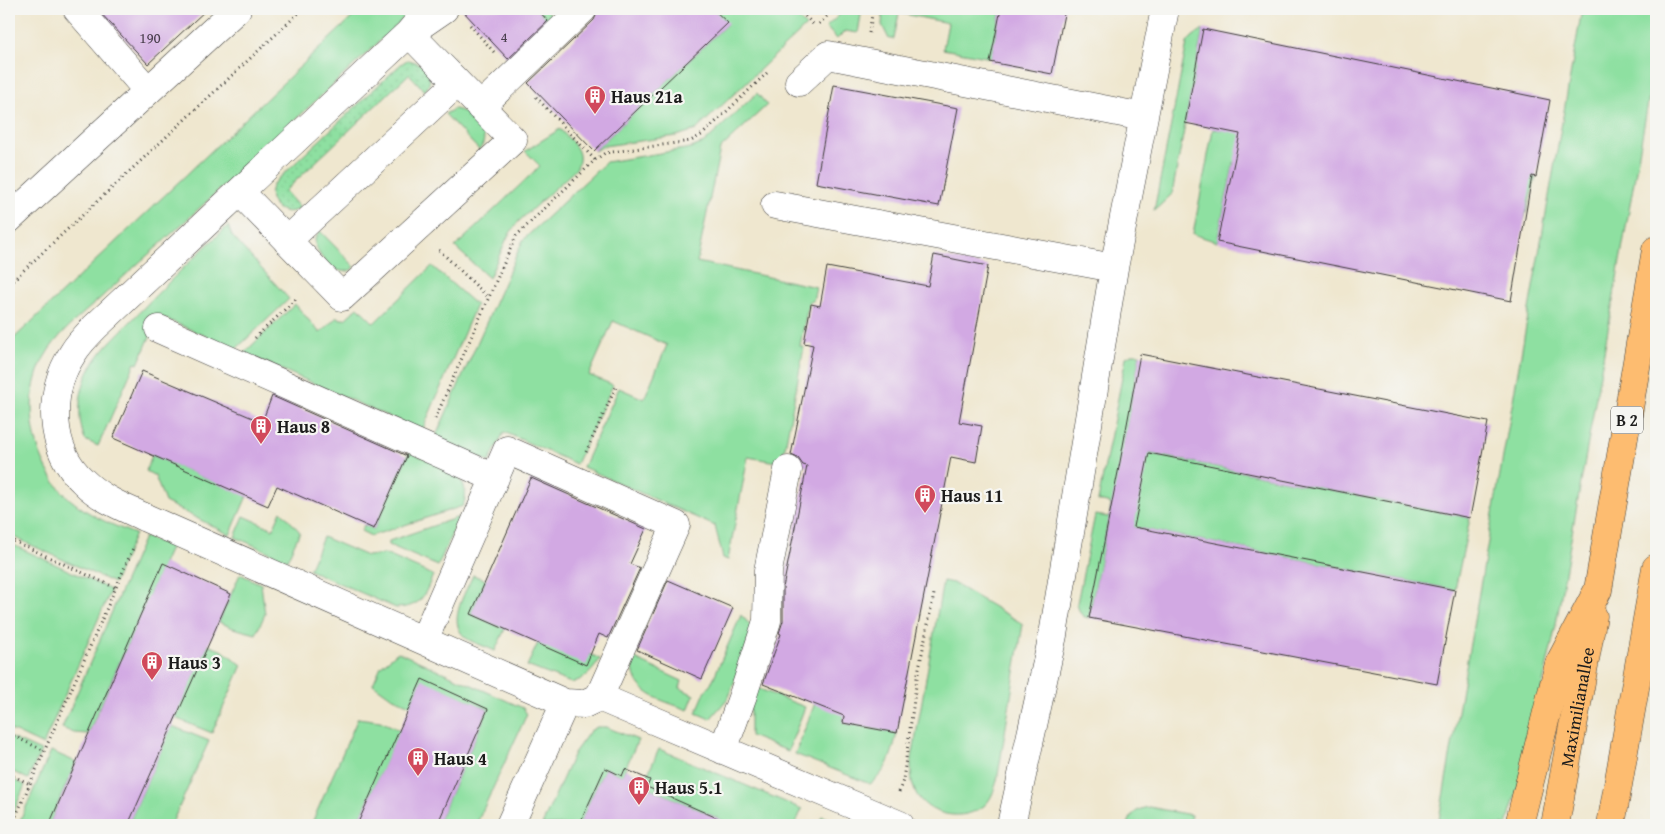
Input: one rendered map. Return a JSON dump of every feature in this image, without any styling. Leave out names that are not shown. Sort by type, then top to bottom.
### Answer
[{"type":"highway","name":"B 2","points":[[1598,590],[1656,250]]},
{"type":"highway","points":[[1611,825],[1656,568]]},
{"type":"highway","points":[[1519,825],[1559,664],[1598,590]]},
{"type":"highway","name":"Maximilianallee","points":[[1555,825],[1598,590]]},
{"type":"lane","points":[[77,9],[148,91]]},
{"type":"lane","points":[[9,219],[237,9]]},
{"type":"lane","points":[[409,34],[429,9]]},
{"type":"lane","points":[[424,640],[507,450],[676,525],[599,697],[584,704],[565,703],[112,502],[84,482],[72,468],[62,453],[57,437],[55,420],[59,386],[65,368],[73,353],[95,326],[409,34],[444,9]]},
{"type":"lane","points":[[480,107],[583,9]]},
{"type":"lane","points":[[1011,825],[1053,635],[1114,268],[1165,9]]},
{"type":"lane","points":[[240,192],[342,297],[513,140],[409,34]]},
{"type":"lane","points":[[799,82],[828,55],[1143,117]]},
{"type":"lane","points":[[286,240],[457,83]]},
{"type":"lane","points":[[775,204],[1114,268]]},
{"type":"lane","points":[[159,329],[495,478]]},
{"type":"lane","points":[[723,750],[743,695],[766,621],[768,571],[788,470]]},
{"type":"lane","points":[[599,697],[892,824]]},
{"type":"lane","points":[[510,825],[565,703]]},
{"type":"path","points":[[9,284],[303,9]]},
{"type":"path","points":[[798,9],[816,27],[834,9]]},
{"type":"path","points":[[424,446],[516,236],[595,160],[605,153],[690,141],[703,134],[774,67]]},
{"type":"path","points":[[417,229],[489,298]]},
{"type":"path","points":[[231,360],[320,275]]},
{"type":"path","points":[[574,479],[616,387]]},
{"type":"path","points":[[12,825],[146,518]]},
{"type":"path","points":[[9,539],[116,588]]},
{"type":"path","points":[[892,824],[903,780],[917,678],[934,594]]},
{"type":"path","points":[[9,734],[45,751]]},
{"type":"path","points":[[9,774],[30,784]]},
{"type":"green space","points":[[361,9],[411,9],[399,23],[309,107],[74,322],[54,342],[44,358],[37,375],[33,394],[32,414],[40,453],[48,470],[58,487],[78,506],[101,520],[135,534],[114,583],[9,535],[9,343]]},
{"type":"green space","points":[[537,9],[546,9],[553,17],[508,59],[503,54],[543,16]]},
{"type":"green space","points":[[713,9],[789,9],[806,26],[696,130],[676,136],[604,146],[594,151],[727,24]]},
{"type":"green space","points":[[846,9],[862,9],[858,33],[845,31],[837,39],[826,27]]},
{"type":"green space","points":[[883,9],[1001,9],[991,58],[943,49],[948,23],[899,13],[894,39],[889,39],[882,25]]},
{"type":"green space","points":[[1582,9],[1656,9],[1656,57],[1555,630],[1525,762],[1507,825],[1438,825]]},
{"type":"green space","points":[[1203,29],[1172,194],[1154,211],[1187,43]]},
{"type":"green space","points":[[407,60],[419,64],[427,71],[430,80],[425,91],[409,74],[285,191],[300,208],[287,212],[276,207],[270,196],[274,183]]},
{"type":"green space","points":[[757,93],[767,105],[720,149],[697,262],[816,287],[813,301],[809,301],[800,346],[804,347],[782,463],[748,457],[728,560],[723,558],[715,526],[583,467],[619,388],[644,399],[667,345],[613,321],[589,375],[613,385],[576,464],[504,432],[489,462],[435,438],[523,240],[606,162],[691,148],[704,143]]},
{"type":"green space","points":[[454,109],[467,114],[478,124],[484,137],[483,144],[479,150],[445,114]]},
{"type":"green space","points":[[1225,115],[1536,177],[1524,221],[1234,162],[1217,242],[1193,234],[1213,129],[1222,130]]},
{"type":"green space","points":[[560,129],[576,147],[579,163],[576,169],[518,222],[508,236],[489,278],[455,247],[540,166],[525,151]]},
{"type":"green space","points":[[228,226],[232,236],[289,299],[236,349],[159,316],[138,364],[135,363],[98,446],[85,440],[82,432],[80,406],[82,390],[92,365],[102,351],[155,296]]},
{"type":"green space","points":[[320,231],[355,267],[349,271],[342,271],[335,269],[323,259],[315,239]]},
{"type":"green space","points":[[432,266],[476,305],[422,431],[244,353],[295,304],[320,333],[337,317],[345,319],[358,307],[374,323]]},
{"type":"green space","points":[[1132,354],[1140,354],[1123,448],[1470,518],[1455,590],[1108,522],[1089,618],[1082,615],[1077,603],[1095,515],[1109,517],[1111,504],[1098,501],[1126,357]]},
{"type":"green space","points":[[409,452],[450,470],[458,477],[463,485],[465,494],[463,506],[371,536],[361,531],[364,525],[374,529]]},
{"type":"green space","points":[[152,455],[247,496],[230,535],[165,502],[155,476],[146,471]]},
{"type":"green space","points":[[281,511],[300,532],[287,560],[235,537],[244,516],[273,529]]},
{"type":"green space","points":[[459,517],[438,566],[389,545],[389,541]]},
{"type":"green space","points":[[144,537],[171,546],[88,734],[74,733],[62,728]]},
{"type":"green space","points":[[323,537],[367,556],[385,554],[433,575],[427,589],[417,603],[396,608],[309,570]]},
{"type":"green space","points":[[9,543],[111,590],[43,745],[9,729]]},
{"type":"green space","points":[[240,574],[261,584],[265,614],[256,634],[219,622]]},
{"type":"green space","points":[[473,575],[486,580],[471,614],[505,629],[495,651],[469,640],[462,634],[458,626],[459,609]]},
{"type":"green space","points":[[943,581],[953,583],[1023,624],[995,788],[985,805],[976,811],[957,815],[936,811],[920,800],[915,791],[911,774],[911,764]]},
{"type":"green space","points":[[741,615],[753,628],[729,697],[710,719],[696,713],[706,690],[711,684]]},
{"type":"green space","points":[[538,643],[590,654],[600,659],[588,674],[571,683],[527,666]]},
{"type":"green space","points":[[208,645],[223,651],[242,665],[212,733],[175,718]]},
{"type":"green space","points":[[398,652],[523,708],[527,714],[476,825],[437,825],[488,709],[422,680],[410,705],[391,697],[373,684],[381,666]]},
{"type":"green space","points":[[633,658],[682,681],[680,688],[694,695],[688,710],[649,694],[642,688],[636,680],[633,670]]},
{"type":"green space","points":[[853,670],[843,723],[897,733],[885,768],[870,784],[795,754],[826,675]]},
{"type":"green space","points":[[757,688],[805,707],[788,751],[750,736],[750,704]]},
{"type":"green space","points":[[358,718],[380,721],[400,730],[357,825],[311,825]]},
{"type":"green space","points":[[172,726],[209,741],[171,825],[128,825]]},
{"type":"green space","points":[[597,727],[606,727],[638,740],[622,776],[605,768],[579,825],[542,825],[574,753],[590,731]]},
{"type":"green space","points":[[9,737],[41,751],[28,779],[9,770]]},
{"type":"green space","points":[[659,749],[802,809],[795,825],[733,825],[647,787],[646,778]]},
{"type":"green space","points":[[51,751],[76,762],[49,825],[18,825]]},
{"type":"green space","points":[[9,778],[25,785],[9,823]]},
{"type":"green space","points":[[1149,807],[1191,815],[1189,825],[1128,825],[1135,812]]},
{"type":"green space","points":[[822,816],[843,825],[818,825]]},
{"type":"building","points":[[97,9],[207,9],[148,64]]},
{"type":"building","points":[[461,9],[537,9],[548,21],[508,59]]},
{"type":"building","name":"Haus 21a","points":[[599,9],[713,9],[728,23],[594,151],[528,83],[594,20]]},
{"type":"building","points":[[1001,9],[1065,9],[1052,74],[990,62]]},
{"type":"building","points":[[1203,29],[1550,100],[1536,177],[1532,176],[1511,301],[1217,242],[1240,134],[1185,123]]},
{"type":"building","points":[[834,85],[958,108],[939,206],[816,183]]},
{"type":"building","points":[[934,255],[988,266],[959,422],[982,426],[976,462],[951,457],[897,733],[843,723],[844,716],[763,684],[781,634],[779,633],[783,621],[783,588],[807,466],[791,455],[813,345],[804,343],[811,304],[820,306],[827,267],[928,286]]},
{"type":"building","points":[[1140,354],[1488,422],[1470,518],[1149,453],[1134,527],[1455,590],[1437,684],[1089,618]]},
{"type":"building","name":"Haus 8","points":[[142,371],[262,422],[272,396],[407,456],[374,529],[277,486],[268,506],[113,438]]},
{"type":"building","points":[[531,478],[646,529],[630,564],[640,568],[608,638],[599,634],[586,665],[471,614]]},
{"type":"building","name":"Haus 3","points":[[163,563],[231,594],[128,825],[49,825]]},
{"type":"building","points":[[668,580],[733,608],[702,679],[637,650]]},
{"type":"building","name":"Haus 4","points":[[422,679],[488,709],[437,825],[357,825]]},
{"type":"building","name":"Haus 5.1","points":[[605,768],[622,776],[625,769],[650,780],[647,787],[733,825],[579,825]]},
{"type":"place","name":"Haus 21a","points":[[595,115]]},
{"type":"place","name":"Haus 8","points":[[261,445]]},
{"type":"place","name":"Haus 11","points":[[925,514]]},
{"type":"place","name":"Haus 3","points":[[152,681]]},
{"type":"place","name":"Haus 4","points":[[418,777]]},
{"type":"place","name":"Haus 5.1","points":[[639,806]]}]
